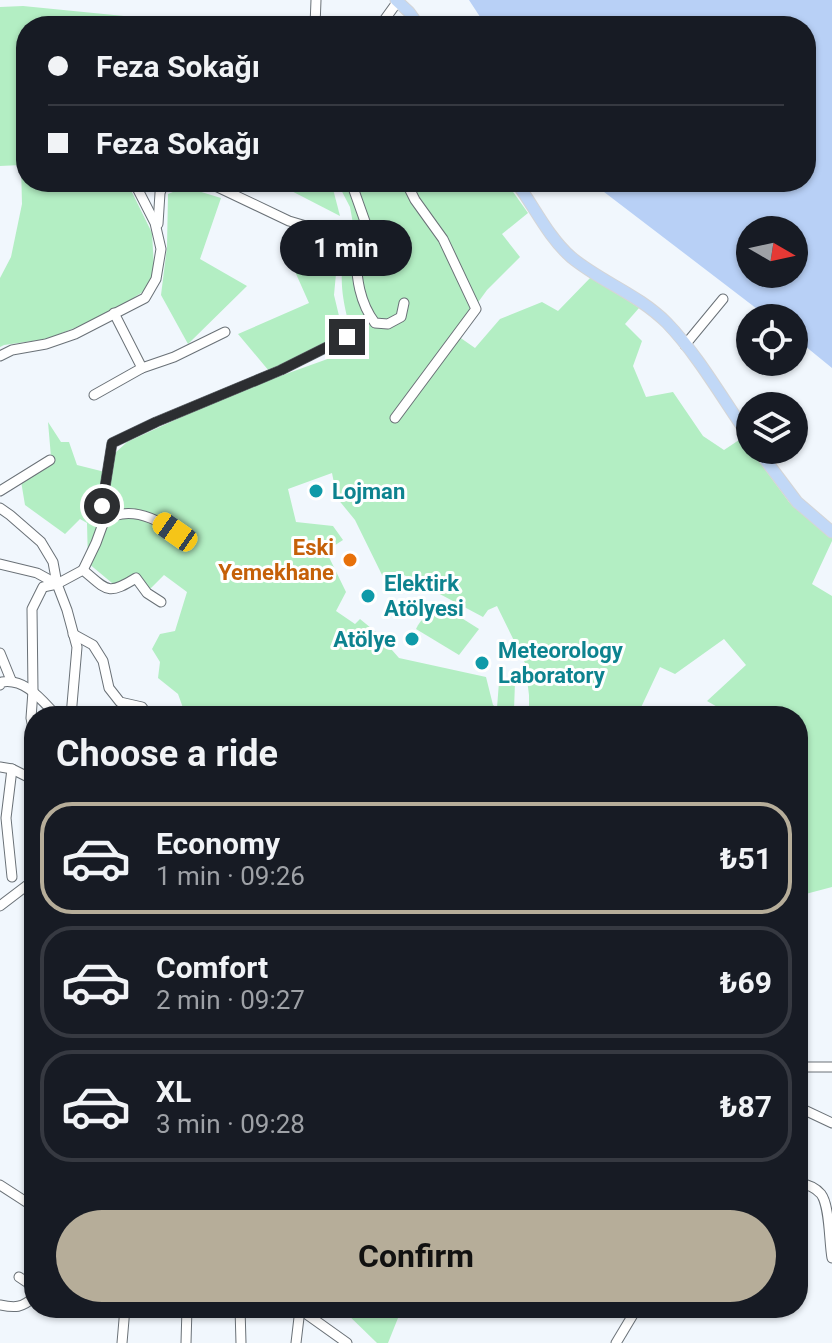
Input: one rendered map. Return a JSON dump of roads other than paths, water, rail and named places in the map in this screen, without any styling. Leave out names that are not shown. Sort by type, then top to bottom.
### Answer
[{"type":"main road","points":[[523,192],[570,256],[642,301],[667,323],[736,418]]},
{"type":"main road","points":[[768,464],[797,502],[832,532]]},
{"type":"street","points":[[0,356],[75,334],[145,298],[156,279],[161,249],[155,223],[139,192]]},
{"type":"street","points":[[157,231],[160,192]]},
{"type":"street","points":[[228,192],[289,221],[340,236],[372,266],[379,261],[355,192]]},
{"type":"street","points":[[395,418],[476,309],[443,239],[411,192]]},
{"type":"street","points":[[355,253],[365,310],[375,323],[388,324],[401,317],[404,303]]},
{"type":"street","points":[[685,345],[723,299]]},
{"type":"street","points":[[114,313],[142,368]]},
{"type":"street","points":[[94,395],[142,368],[174,357],[225,332]]},
{"type":"street","points":[[32,706],[32,609],[43,587],[57,584],[83,570],[104,521],[102,506],[112,443],[281,370],[347,337]]},
{"type":"street","points":[[0,491],[50,460]]},
{"type":"street","points":[[0,508],[41,542],[53,562],[77,647],[72,706]]},
{"type":"street","points":[[104,521],[114,514],[134,514],[154,518],[175,532]]},
{"type":"street","points":[[0,564],[37,573],[57,584]]},
{"type":"street","points":[[83,570],[104,588],[118,589],[136,578],[147,593],[161,602]]},
{"type":"street","points":[[73,634],[93,645],[103,661],[109,688],[120,702],[138,706]]},
{"type":"street","points":[[0,653],[3,682],[33,691],[47,706]]},
{"type":"street","points":[[0,767],[24,775]]},
{"type":"street","points":[[12,769],[4,838],[12,877]]},
{"type":"street","points":[[0,906],[24,888]]},
{"type":"street","points":[[808,1067],[832,1067]]},
{"type":"street","points":[[808,1112],[832,1123]]},
{"type":"street","points":[[0,1185],[24,1201]]},
{"type":"street","points":[[808,1185],[823,1197],[832,1258]]},
{"type":"street","points":[[19,1277],[24,1280]]},
{"type":"street","points":[[0,1305],[24,1305]]},
{"type":"street","points":[[122,1343],[124,1318]]},
{"type":"street","points":[[186,1343],[187,1318]]},
{"type":"street","points":[[240,1318],[241,1343]]},
{"type":"street","points":[[296,1343],[298,1318]]},
{"type":"street","points":[[312,1318],[347,1343]]},
{"type":"street","points":[[616,1343],[631,1318]]},
{"type":"water","points":[[469,0],[832,0],[832,368],[808,348],[808,304],[751,304],[604,192],[816,192],[816,16],[479,16]]},
{"type":"place","name":"Lojman","points":[[316,491]]},
{"type":"place","name":"Eski Yemekhane","points":[[350,560]]},
{"type":"place","name":"Elektirk Atölyesi","points":[[368,596]]},
{"type":"place","name":"Atölye","points":[[412,639]]},
{"type":"place","name":"Meteorology Laboratory","points":[[482,663]]}]
